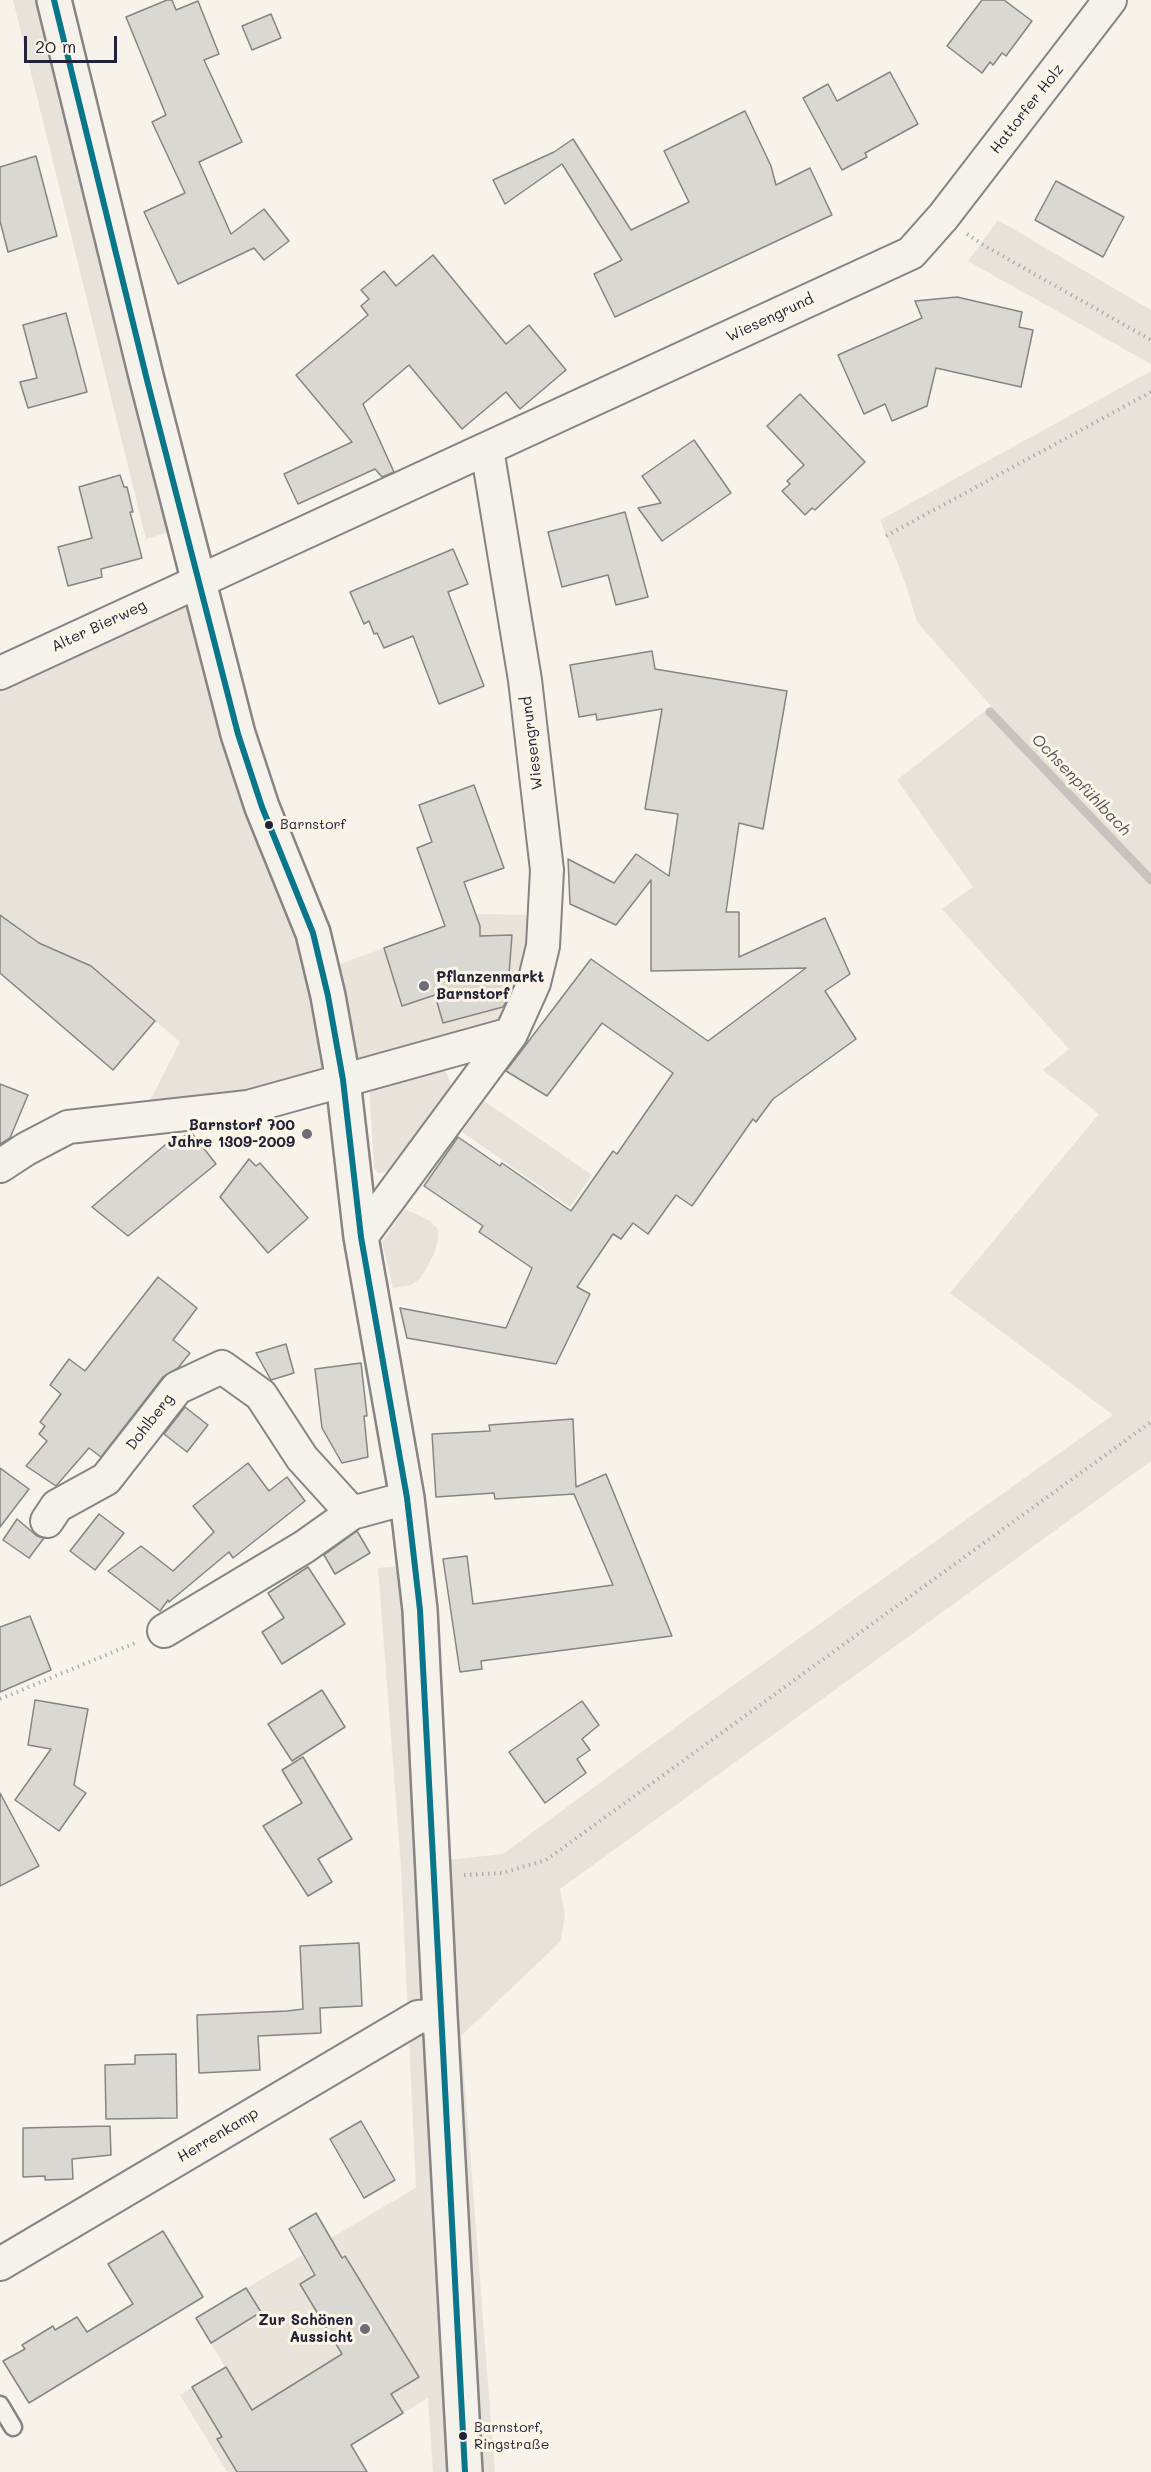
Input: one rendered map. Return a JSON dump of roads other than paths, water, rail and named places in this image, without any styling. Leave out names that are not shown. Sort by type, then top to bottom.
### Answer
[{"type":"street","points":[[54,0],[147,380],[238,734],[262,807],[313,933],[328,996],[343,1080],[361,1237],[408,1498],[420,1610],[465,2472]]},
{"type":"street","name":"Hattorfer Holz","points":[[943,217],[1110,0]]},
{"type":"street","name":"Wiesengrund","points":[[198,580],[911,253],[943,217]]},
{"type":"street","name":"Wiesengrund","points":[[361,1237],[511,1034],[534,983],[543,946],[547,870],[525,680],[487,449]]},
{"type":"street","name":"Alter Bierweg","points":[[0,673],[198,580]]},
{"type":"street","points":[[0,1166],[26,1149],[68,1127],[248,1107],[511,1034]]},
{"type":"street","name":"Dohlberg","points":[[46,1521],[57,1506],[106,1479],[177,1388],[222,1367],[261,1395],[302,1458],[352,1513]]},
{"type":"street","points":[[164,1631],[304,1547],[352,1513],[408,1498]]},
{"type":"street","name":"Herrenkamp","points":[[0,2264],[418,2017],[440,2015]]},
{"type":"lane","points":[[0,2405],[13,2427]]},
{"type":"waterway","name":"Ochsenpfühlbach","points":[[990,712],[1151,880]]},
{"type":"place","name":"Barnstorf","points":[[269,825]]},
{"type":"place","name":"Pflanzenmarkt Barnstorf","points":[[424,986]]},
{"type":"place","name":"Barnstorf 700 Jahre 1309-2009","points":[[307,1134]]},
{"type":"place","name":"Zur Schönen Aussicht","points":[[365,2329]]},
{"type":"place","name":"Barnstorf, Ringstraße","points":[[463,2436]]}]
